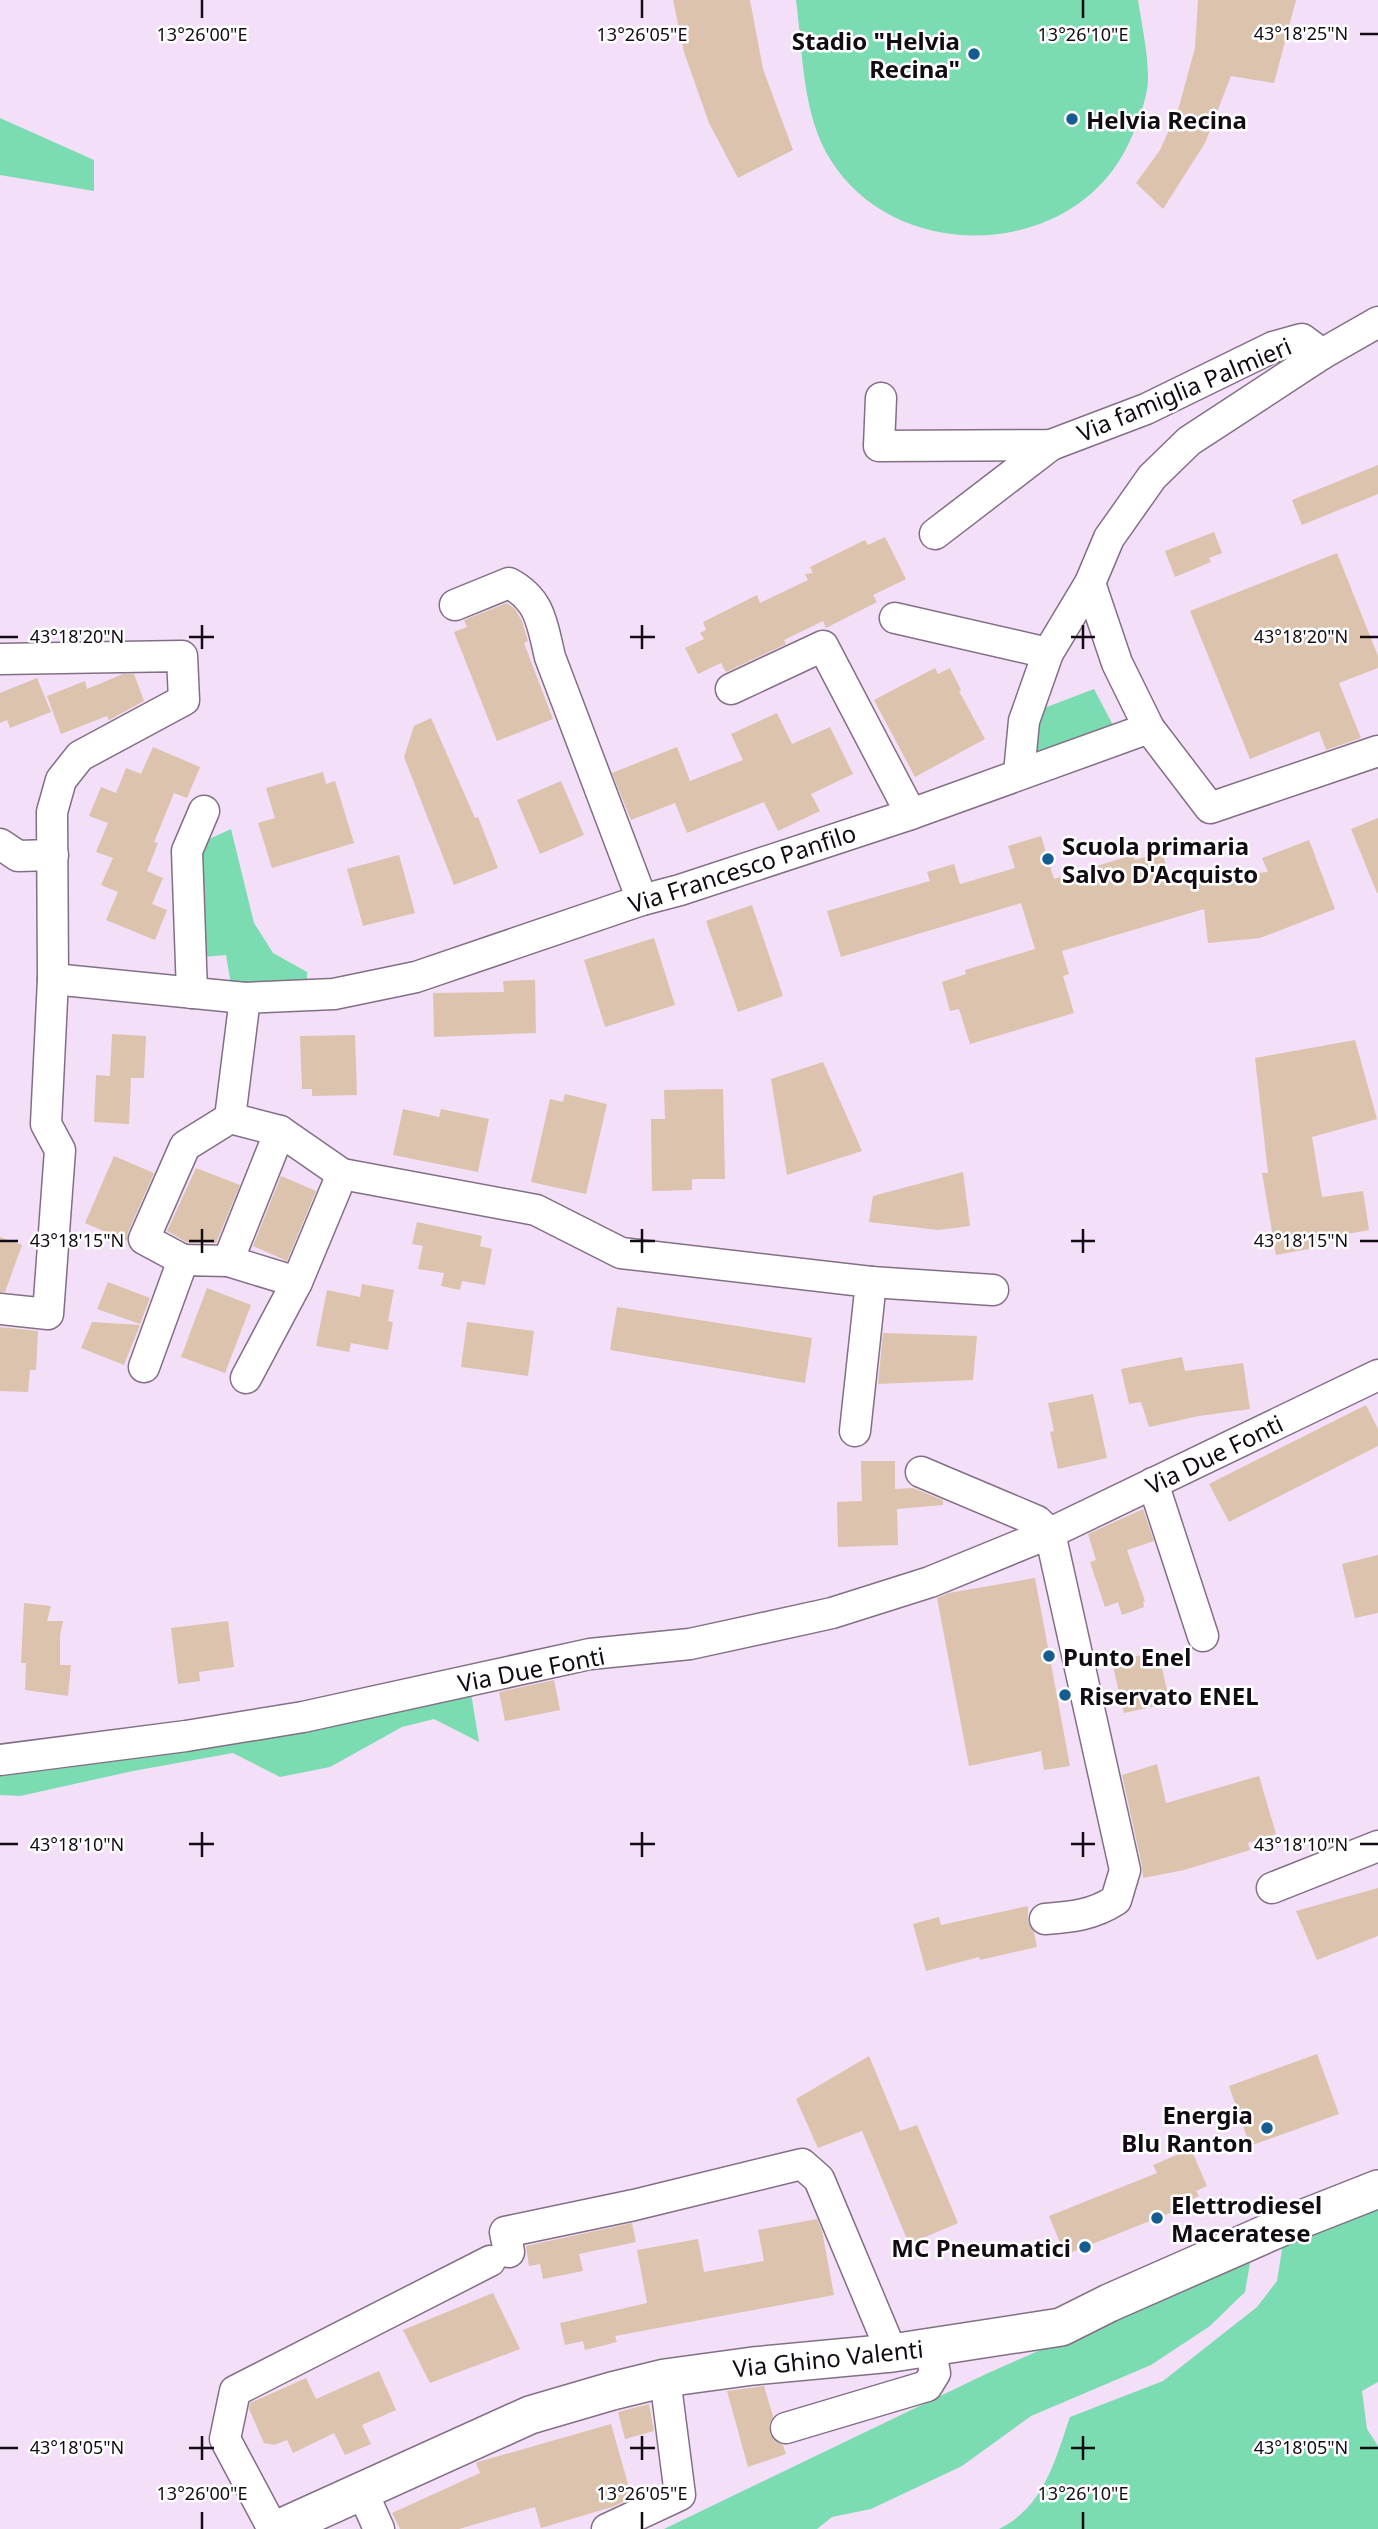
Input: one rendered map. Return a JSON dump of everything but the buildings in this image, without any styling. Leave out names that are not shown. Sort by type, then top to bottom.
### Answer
[{"type":"main road","name":"Via Ghino Valenti","points":[[275,2529],[530,2415],[601,2393],[665,2378],[753,2366],[892,2353],[1061,2327],[1284,2226],[1378,2189]]},
{"type":"street","name":"Via famiglia Palmieri","points":[[1019,774],[1024,721],[1048,653],[1090,583],[1109,538],[1152,477],[1189,441],[1322,354],[1378,321]]},
{"type":"street","name":"Via famiglia Palmieri","points":[[881,398],[879,446],[1051,444],[1146,409],[1273,347],[1302,339],[1322,354]]},
{"type":"street","points":[[935,534],[1051,444]]},
{"type":"street","points":[[455,605],[509,583],[526,592],[541,619],[550,657],[642,900]]},
{"type":"street","points":[[1090,583],[1117,663],[1149,728],[1210,808],[1378,751]]},
{"type":"street","points":[[895,618],[1048,653]]},
{"type":"street","points":[[730,689],[823,646],[911,814]]},
{"type":"street","points":[[0,659],[182,656],[184,700],[80,756],[61,780],[52,812],[53,979],[46,1124],[60,1150],[48,1314],[0,1309]]},
{"type":"street","name":"Via Francesco Panfilo","points":[[53,979],[245,998],[334,994],[416,977],[642,900],[911,814],[1149,728]]},
{"type":"street","points":[[192,993],[187,851],[204,811]]},
{"type":"street","points":[[0,844],[18,856],[52,855]]},
{"type":"street","points":[[230,1118],[245,998]]},
{"type":"street","points":[[297,1282],[228,1261],[183,1260],[144,1239],[185,1146],[230,1118],[281,1131],[342,1174],[536,1210],[621,1253],[871,1282],[993,1290]]},
{"type":"street","points":[[228,1261],[281,1131]]},
{"type":"street","points":[[246,1378],[297,1282],[342,1174]]},
{"type":"street","points":[[144,1367],[183,1260]]},
{"type":"street","points":[[855,1431],[871,1282]]},
{"type":"street","name":"Via Due Fonti","points":[[0,1760],[231,1730],[303,1717],[590,1654],[690,1644],[832,1613],[930,1582],[1049,1533],[1378,1375]]},
{"type":"street","points":[[921,1472],[1037,1521],[1049,1533],[1125,1870],[1116,1900],[1100,1910],[1083,1916],[1045,1919]]},
{"type":"street","points":[[1153,1483],[1203,1636]]},
{"type":"street","points":[[1272,1888],[1378,1846]]},
{"type":"street","points":[[275,2529],[225,2439],[235,2391],[499,2256],[505,2232],[634,2206],[802,2164],[819,2179],[892,2353]]},
{"type":"street","points":[[786,2428],[927,2386],[935,2373],[930,2347]]},
{"type":"street","points":[[607,2529],[680,2495],[665,2378]]},
{"type":"street","points":[[362,2491],[379,2529]]},
{"type":"green space","points":[[796,0],[1138,0],[1146,49],[1146,96],[1126,149],[1100,186],[1065,212],[1024,229],[981,235],[937,232],[896,218],[859,194],[830,159],[821,141],[809,103]]},
{"type":"green space","points":[[0,118],[94,160],[94,191],[0,175]]},
{"type":"green space","points":[[1094,689],[1114,727],[1032,761],[1025,748],[1044,708]]},
{"type":"green space","points":[[231,829],[254,923],[273,953],[307,972],[307,983],[231,985],[226,955],[202,957],[196,845]]},
{"type":"green space","points":[[470,1687],[479,1742],[434,1719],[402,1727],[330,1767],[280,1777],[233,1753],[133,1771],[20,1796],[0,1795],[0,1772]]},
{"type":"green space","points":[[1378,2204],[1378,2382],[1362,2391],[1367,2429],[1378,2446],[1378,2529],[999,2529],[1027,2508],[1046,2481],[1070,2417],[1163,2381],[1257,2307],[1277,2281],[1283,2243]]},
{"type":"green space","points":[[1251,2257],[1245,2292],[1210,2326],[1151,2365],[1031,2416],[962,2466],[871,2509],[832,2517],[817,2529],[664,2529],[986,2374]]},
{"type":"place","name":"Stadio \"Helvia Recina\"","points":[[974,54]]},
{"type":"place","name":"Helvia Recina","points":[[1072,119]]},
{"type":"place","name":"Scuola primaria Salvo D'Acquisto","points":[[1048,859]]},
{"type":"place","name":"Punto Enel","points":[[1049,1656]]},
{"type":"place","name":"Riservato ENEL","points":[[1065,1695]]},
{"type":"place","name":"Energia Blu Ranton","points":[[1267,2128]]},
{"type":"place","name":"Elettrodiesel Maceratese","points":[[1157,2218]]},
{"type":"place","name":"MC Pneumatici","points":[[1085,2247]]}]
